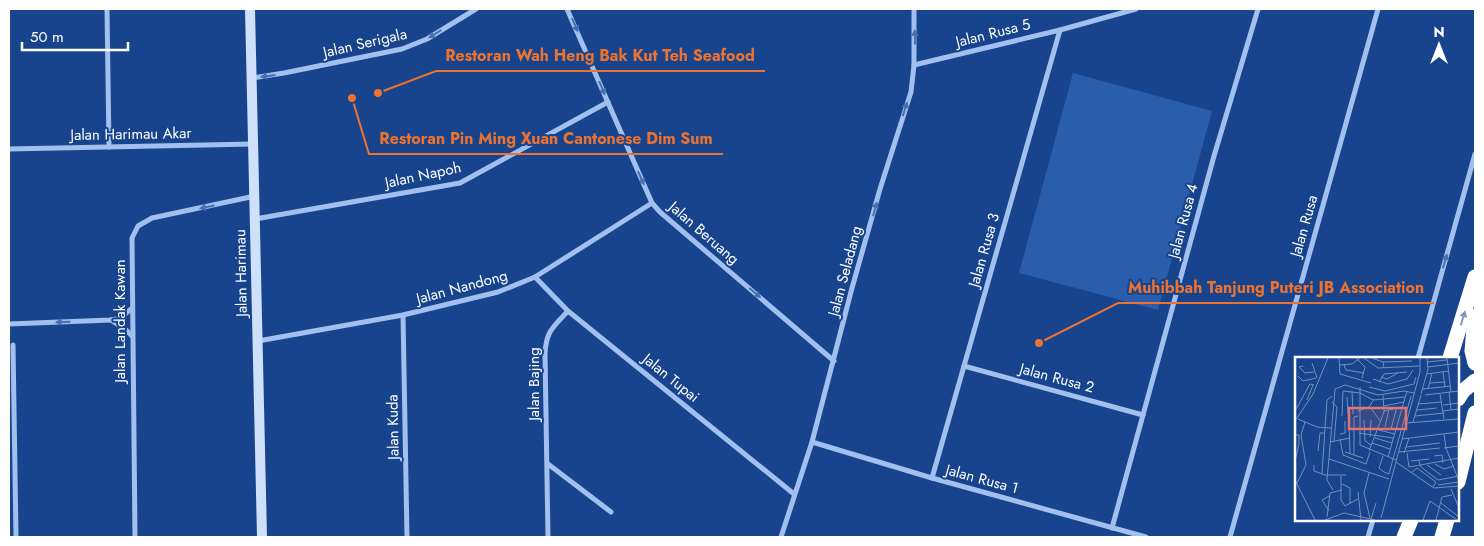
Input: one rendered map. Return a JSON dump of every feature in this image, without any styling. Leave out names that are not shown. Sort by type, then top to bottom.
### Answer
[{"type":"highway","points":[[1450,357],[1475,277]]},
{"type":"highway","points":[[1475,316],[1472,351],[1475,362]]},
{"type":"highway","points":[[1459,398],[1464,390],[1475,381]]},
{"type":"highway","points":[[1459,478],[1475,413]]},
{"type":"highway","points":[[1464,461],[1475,438]]},
{"type":"highway","points":[[1404,537],[1410,521]]},
{"type":"highway","points":[[1442,537],[1447,521]]},
{"type":"street","points":[[107,9],[109,147]]},
{"type":"street","name":"Jalan Harimau","points":[[250,9],[262,537]]},
{"type":"street","name":"Jalan Serigala","points":[[252,78],[284,74],[402,49],[427,39],[476,9]]},
{"type":"street","name":"Jalan Beruang","points":[[567,9],[652,203],[660,212],[834,361]]},
{"type":"street","name":"Jalan Seladang","points":[[781,537],[812,442],[880,189],[911,92],[914,65],[914,9]]},
{"type":"street","name":"Jalan Rusa 5","points":[[914,65],[1060,30],[1136,9]]},
{"type":"street","name":"Jalan Rusa 4","points":[[1112,528],[1214,156],[1258,9]]},
{"type":"street","name":"Jalan Rusa","points":[[1230,537],[1378,9]]},
{"type":"street","name":"Jalan Rusa 3","points":[[932,478],[1060,30]]},
{"type":"street","name":"Jalan Napoh","points":[[255,219],[460,183],[608,102]]},
{"type":"street","name":"Jalan Harimau Akar","points":[[9,149],[253,144]]},
{"type":"street","points":[[1418,357],[1475,154]]},
{"type":"street","name":"Jalan Landak Kawan","points":[[135,537],[132,238],[138,226],[152,218],[254,196]]},
{"type":"street","name":"Jalan Nandong","points":[[258,342],[403,316],[498,292],[535,277],[652,203]]},
{"type":"street","name":"Jalan Tupai","points":[[535,277],[568,310],[794,494]]},
{"type":"street","points":[[9,324],[111,320],[121,318],[132,308]]},
{"type":"street","name":"Jalan Bajing","points":[[548,537],[546,341],[549,332],[568,310]]},
{"type":"street","name":"Jalan Kuda","points":[[403,316],[407,537]]},
{"type":"street","points":[[111,320],[133,337]]},
{"type":"street","points":[[13,345],[16,537]]},
{"type":"street","name":"Jalan Rusa 2","points":[[964,366],[1143,415]]},
{"type":"street","name":"Jalan Rusa 1","points":[[812,442],[932,478],[1146,537]]},
{"type":"street","points":[[548,464],[611,512]]},
{"type":"street","points":[[1368,537],[1373,521]]},
{"type":"shaded area","points":[[1073,73],[1212,111],[1158,310],[1019,273]]},
{"type":"place","name":"Restoran Wah Heng Bak Kut Teh Seafood","points":[[378,93]]},
{"type":"place","name":"Restoran Pin Ming Xuan Cantonese Dim Sum","points":[[352,98]]},
{"type":"place","name":"Muhibbah Tanjung Puteri JB Association","points":[[1039,343]]}]
